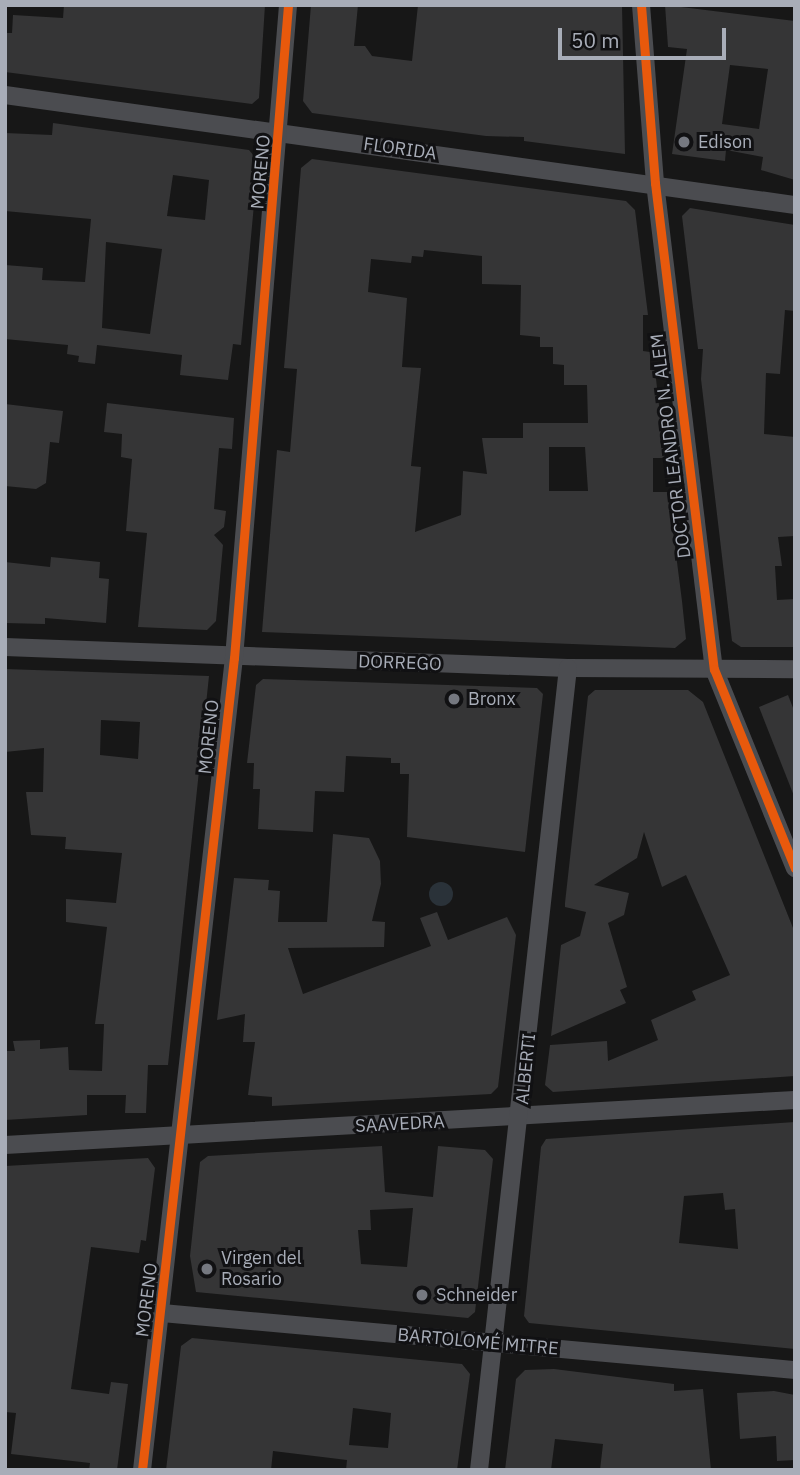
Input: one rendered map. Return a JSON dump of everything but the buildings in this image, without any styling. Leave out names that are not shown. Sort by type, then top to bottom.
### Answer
[{"type":"street","name":"MORENO","points":[[142,1470],[162,1313],[234,658],[280,133],[288,5]]},
{"type":"street","name":"DOCTOR LEANDRO N. ALEM","points":[[641,5],[655,183],[714,669],[795,868]]},
{"type":"street","name":"FLORIDA","points":[[5,94],[655,183],[795,205]]},
{"type":"street","name":"DORREGO","points":[[5,647],[234,658],[568,668],[795,669]]},
{"type":"street","name":"ALBERTI","points":[[479,1470],[568,668]]},
{"type":"street","name":"SAAVEDRA","points":[[5,1145],[795,1100]]},
{"type":"street","name":"BARTOLOMÉ MITRE","points":[[162,1313],[795,1370]]},
{"type":"shaded area","points":[[441,882],[449,886],[453,894],[449,902],[441,906],[433,902],[429,894],[433,886]]},
{"type":"cycle path","points":[[142,1470],[234,658],[288,5]]},
{"type":"cycle path","points":[[641,5],[655,183],[714,669],[795,868]]},
{"type":"place","name":"Edison","points":[[684,142]]},
{"type":"place","name":"Bronx","points":[[454,699]]},
{"type":"place","name":"Virgen del Rosario","points":[[207,1269]]},
{"type":"place","name":"Schneider","points":[[422,1295]]}]
